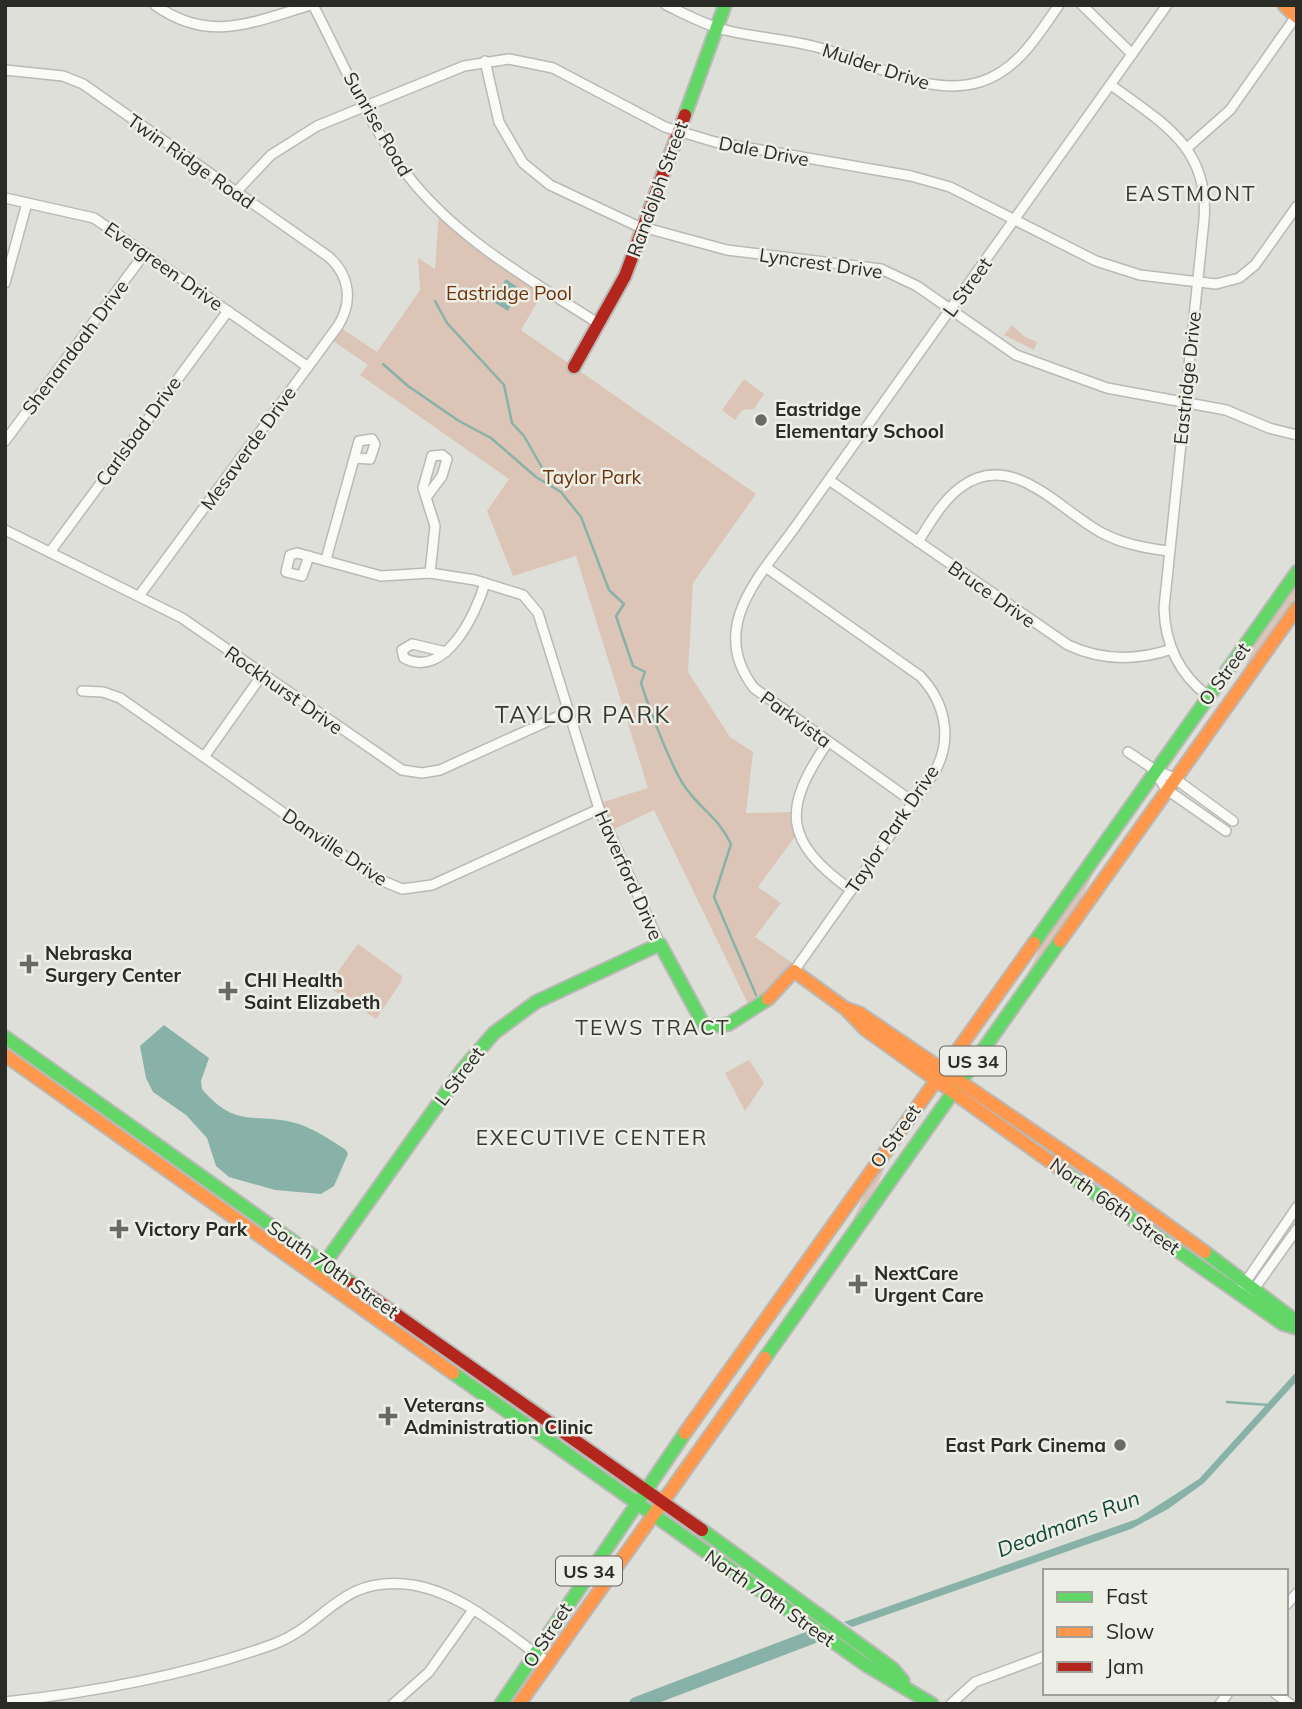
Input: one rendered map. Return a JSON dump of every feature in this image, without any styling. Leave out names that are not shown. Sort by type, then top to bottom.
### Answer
[{"type":"main road","name":"Randolph Street","points":[[574,367],[622,282],[726,5]]},
{"type":"main road","points":[[1284,5],[1297,16]]},
{"type":"main road","name":"O Street","points":[[501,1704],[635,1503],[1297,572]]},
{"type":"main road","name":"O Street","points":[[519,1704],[1297,608]]},
{"type":"main road","name":"Haverford Drive","points":[[660,944],[699,1022],[708,1028]]},
{"type":"main road","name":"L Street","points":[[317,1274],[463,1069],[494,1033],[537,1002],[660,944]]},
{"type":"main road","points":[[794,971],[846,1009],[859,1013],[939,1074]]},
{"type":"main road","name":"Taylor Park Drive","points":[[708,1028],[720,1027],[769,999],[794,971]]},
{"type":"main road","name":"South 70th Street","points":[[5,1037],[662,1501]]},
{"type":"main road","name":"South 70th Street","points":[[5,1055],[317,1274],[635,1503]]},
{"type":"main road","name":"North 66th Street","points":[[939,1074],[960,1080],[1157,1218],[1283,1324],[1297,1328]]},
{"type":"main road","name":"North 66th Street","points":[[939,1074],[951,1092],[1093,1191],[1297,1322]]},
{"type":"main road","points":[[1093,1191],[1107,1191],[1157,1218]]},
{"type":"main road","name":"North 70th Street","points":[[662,1501],[854,1639],[892,1668],[908,1687]]},
{"type":"main road","name":"North 70th Street","points":[[635,1503],[866,1665],[908,1687],[932,1704]]},
{"type":"street","points":[[155,5],[185,22],[220,28],[243,26],[312,5]]},
{"type":"street","name":"Sunrise Road","points":[[312,5],[365,106],[404,172],[442,214],[485,249],[599,324]]},
{"type":"street","name":"Mulder Drive","points":[[666,5],[717,27],[822,48],[928,84],[955,86],[983,81],[1010,66],[1025,52],[1059,5]]},
{"type":"street","points":[[1082,5],[1132,54]]},
{"type":"street","name":"L Street","points":[[767,568],[1167,5]]},
{"type":"street","points":[[1187,148],[1224,117],[1297,16]]},
{"type":"street","name":"Dale Drive","points":[[236,192],[263,162],[288,142],[365,106],[464,66],[485,61],[516,60],[545,65],[665,127],[741,148],[930,181],[959,190],[1110,267],[1140,275],[1223,283],[1246,274],[1297,206]]},
{"type":"street","name":"Lyncrest Drive","points":[[485,61],[499,122],[523,163],[557,188],[643,229],[727,250],[881,270],[911,282],[1016,355],[1107,388],[1226,410],[1269,428],[1297,435]]},
{"type":"street","name":"Twin Ridge Road","points":[[5,70],[62,76],[78,82],[332,260],[343,274],[348,296]]},
{"type":"street","name":"Eastridge Drive","points":[[1111,85],[1168,127],[1187,148],[1200,177],[1204,198],[1164,608],[1171,649],[1184,674],[1208,696]]},
{"type":"street","name":"Evergreen Drive","points":[[5,198],[88,215],[308,367]]},
{"type":"street","points":[[5,283],[27,203]]},
{"type":"street","name":"Shenandoah Drive","points":[[5,441],[145,253]]},
{"type":"street","name":"Mesaverde Drive","points":[[139,596],[341,321],[348,296]]},
{"type":"street","name":"Carlsbad Drive","points":[[50,552],[228,311]]},
{"type":"street","points":[[326,561],[354,458]]},
{"type":"street","points":[[918,542],[960,488],[977,479],[1003,475],[1030,484],[1105,534],[1137,546],[1168,551]]},
{"type":"street","name":"Bruce Drive","points":[[829,480],[1075,649],[1099,656],[1126,659],[1171,649]]},
{"type":"street","points":[[428,495],[435,526],[430,573]]},
{"type":"street","name":"Rockhurst Drive","points":[[5,530],[182,618],[384,761],[411,772],[440,770],[568,712]]},
{"type":"street","points":[[309,556],[382,576],[430,573],[485,583],[475,609],[446,652]]},
{"type":"street","name":"Parkvista","points":[[767,568],[739,611],[735,638],[739,662],[758,692],[914,802]]},
{"type":"street","name":"Taylor Park Drive","points":[[767,568],[915,672],[934,693],[944,719],[944,747],[937,768],[794,971]]},
{"type":"street","name":"Haverford Drive","points":[[485,583],[523,594],[538,614],[598,808],[660,944]]},
{"type":"street","points":[[204,757],[262,675]]},
{"type":"street","name":"Danville Drive","points":[[82,691],[103,691],[128,704],[376,878],[402,889],[432,885],[598,808]]},
{"type":"street","points":[[828,742],[801,784],[797,800],[797,825],[803,844],[813,859],[851,890]]},
{"type":"street","points":[[1128,752],[1154,770],[1226,831]]},
{"type":"street","points":[[1170,784],[1233,821]]},
{"type":"street","points":[[1246,1291],[1297,1207]]},
{"type":"street","points":[[1246,1291],[1297,1229]]},
{"type":"street","points":[[5,1702],[35,1701],[140,1681],[272,1644],[297,1632],[337,1600],[368,1587],[396,1583],[425,1587],[456,1599],[548,1662]]},
{"type":"street","points":[[393,1704],[429,1672],[473,1611]]},
{"type":"street","points":[[951,1704],[975,1682],[1043,1657]]},
{"type":"green space","name":"Taylor Park","points":[[439,211],[545,289],[521,330],[756,494],[693,583],[688,672],[730,737],[753,752],[746,813],[796,812],[799,831],[758,887],[781,903],[755,937],[797,966],[751,1010],[654,810],[608,832],[597,804],[648,788],[576,556],[513,576],[487,511],[509,479],[360,375],[368,365],[329,338],[338,326],[377,352],[420,290],[418,258],[435,269]]},
{"type":"green space","points":[[1012,325],[1025,337],[1037,342],[1034,350],[1004,335]]},
{"type":"green space","points":[[744,379],[764,394],[754,409],[742,410],[735,420],[722,410]]},
{"type":"green space","points":[[1297,585],[1297,596],[1242,674],[1256,642]]},
{"type":"green space","points":[[1098,863],[1080,901],[1027,975],[1045,938]]},
{"type":"green space","points":[[358,944],[402,976],[401,982],[376,1019],[327,986]]},
{"type":"green space","points":[[749,1060],[764,1083],[745,1111],[725,1073]]},
{"type":"green space","points":[[890,1156],[877,1185],[851,1224],[866,1191]]},
{"type":"water","points":[[506,279],[519,288],[508,311],[487,298],[489,292],[497,293]]},
{"type":"water","points":[[164,1025],[209,1058],[201,1081],[202,1089],[214,1102],[237,1115],[299,1124],[346,1150],[348,1154],[334,1186],[321,1194],[275,1190],[229,1177],[216,1166],[207,1138],[186,1115],[153,1092],[146,1078],[140,1046]]},
{"type":"water","points":[[1297,1371],[1297,1381],[1204,1483],[1168,1509],[1131,1529],[852,1627],[844,1622],[1137,1519],[1199,1479]]},
{"type":"waterway","points":[[435,301],[447,323],[504,385],[512,423],[524,436],[552,485]]},
{"type":"waterway","points":[[383,364],[408,386],[459,421],[491,438],[536,477],[561,492],[581,517],[609,590],[624,604],[616,616],[633,666],[645,672],[641,683],[672,762],[689,793],[720,826],[731,844],[714,897],[756,995]]},
{"type":"waterway","points":[[1227,1402],[1269,1405]]},
{"type":"waterway","name":"Deadmans Run","points":[[636,1704],[812,1637]]},
{"type":"traffic: fast","points":[[685,115],[725,5]]},
{"type":"traffic: fast","points":[[1034,943],[1297,572]]},
{"type":"traffic: fast","points":[[765,1358],[1060,941]]},
{"type":"traffic: fast","points":[[317,1274],[463,1069],[494,1033],[536,1002],[660,944],[705,1027],[729,1024],[768,999]]},
{"type":"traffic: fast","points":[[5,1037],[353,1284]]},
{"type":"traffic: fast","points":[[1066,1173],[1283,1324],[1297,1328]]},
{"type":"traffic: fast","points":[[1205,1252],[1297,1322]]},
{"type":"traffic: fast","points":[[453,1373],[866,1665],[932,1704]]},
{"type":"traffic: fast","points":[[501,1704],[685,1433]]},
{"type":"traffic: fast","points":[[702,1530],[892,1668],[903,1681]]},
{"type":"traffic: slow","points":[[1284,5],[1297,17]]},
{"type":"traffic: slow","points":[[1060,941],[1297,608]]},
{"type":"traffic: slow","points":[[685,1433],[1034,943]]},
{"type":"traffic: slow","points":[[768,999],[794,971],[846,1009],[865,1029],[1066,1173]]},
{"type":"traffic: slow","points":[[847,1009],[859,1013],[1109,1183],[1205,1252]]},
{"type":"traffic: slow","points":[[5,1055],[453,1373]]},
{"type":"traffic: slow","points":[[519,1704],[765,1358]]},
{"type":"traffic: jam","points":[[574,367],[625,276],[685,115]]},
{"type":"traffic: jam","points":[[353,1284],[702,1530]]},
{"type":"place","name":"Eastridge Elementary School","points":[[761,420]]},
{"type":"place","name":"Nebraska Surgery Center","points":[[29,964]]},
{"type":"place","name":"CHI Health Saint Elizabeth","points":[[228,991]]},
{"type":"place","name":"Victory Park","points":[[119,1229]]},
{"type":"place","name":"NextCare Urgent Care","points":[[858,1284]]},
{"type":"place","name":"Veterans Administration Clinic","points":[[388,1416]]},
{"type":"place","name":"East Park Cinema","points":[[1120,1445]]},
{"type":"district","name":"EASTMONT","points":[[1191,193]]},
{"type":"district","name":"TAYLOR PARK","points":[[583,714]]},
{"type":"district","name":"TEWS TRACT","points":[[653,1027]]},
{"type":"district","name":"EXECUTIVE CENTER","points":[[592,1137]]},
{"type":"park label","name":"Eastridge Pool","points":[[509,293]]}]
